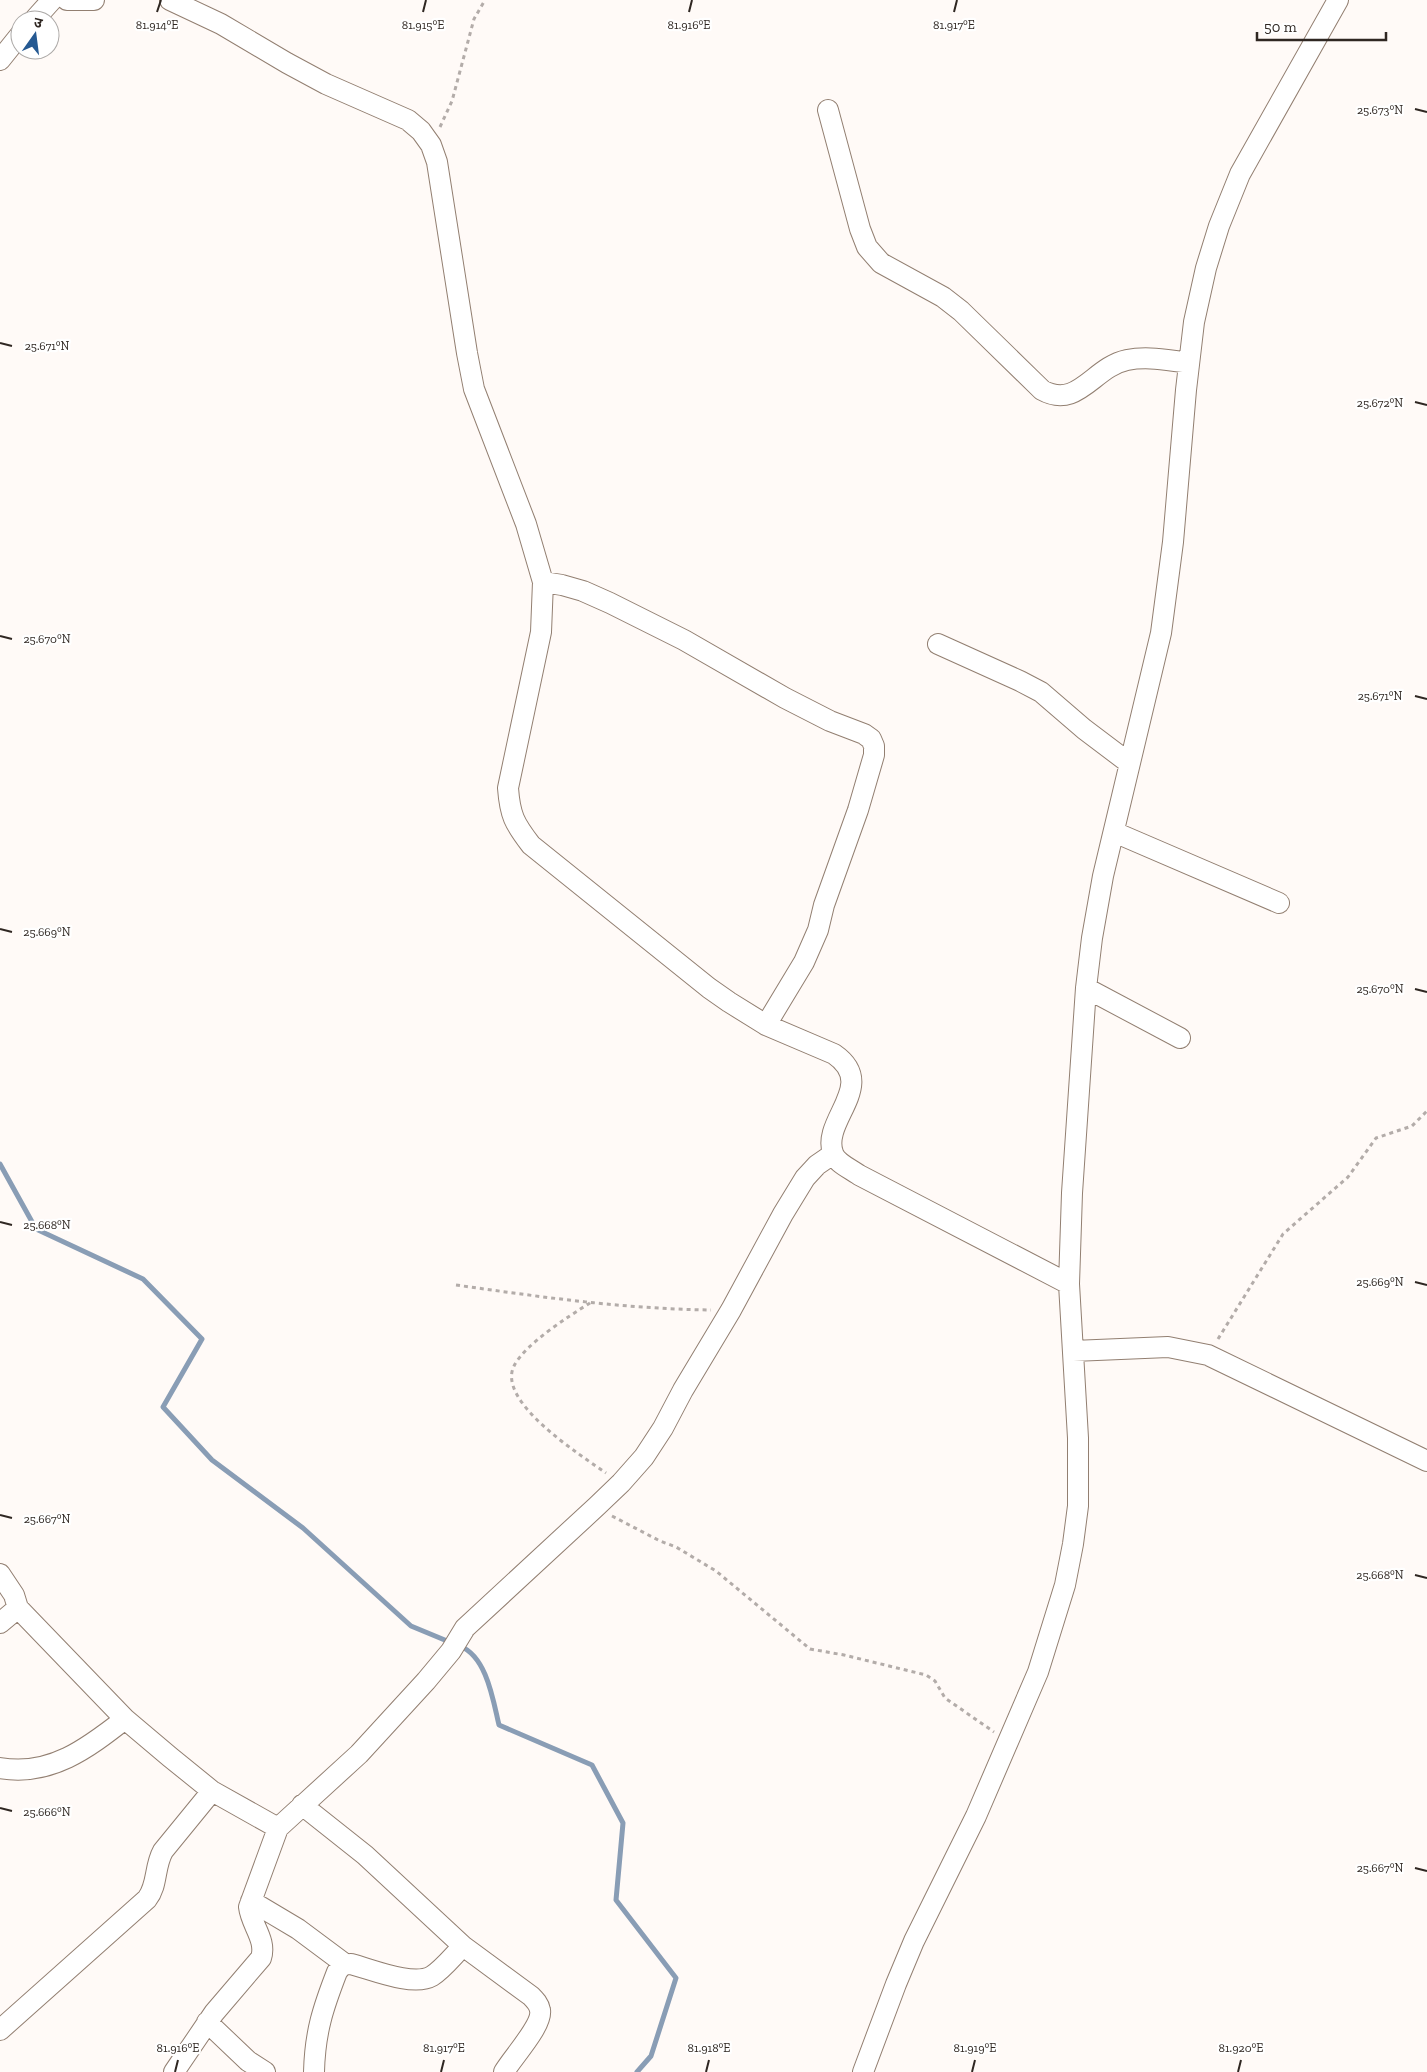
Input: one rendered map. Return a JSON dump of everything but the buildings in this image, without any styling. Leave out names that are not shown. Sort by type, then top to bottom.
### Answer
[{"type":"street","points":[[43,10],[52,0]]},
{"type":"street","points":[[67,0],[94,0]]},
{"type":"street","points":[[170,0],[221,24],[287,63],[333,87],[408,120],[421,131],[431,145],[437,162],[474,389],[526,524],[543,582],[541,632],[508,788],[509,808],[517,826],[531,844],[709,988],[766,1025],[834,1054],[849,1067],[851,1076],[847,1100],[834,1132],[832,1143],[833,1154],[842,1164],[859,1175],[1070,1284]]},
{"type":"street","points":[[863,2072],[914,1941],[976,1816],[1038,1672],[1065,1585],[1078,1506],[1078,1448],[1070,1284],[1072,1193],[1086,988],[1095,918],[1129,763],[1161,633],[1174,542],[1194,322],[1218,226],[1240,174],[1338,0]]},
{"type":"street","points":[[0,60],[10,48]]},
{"type":"street","points":[[828,110],[860,230],[867,247],[881,263],[943,297],[961,311],[1042,390],[1053,396],[1065,397],[1076,392],[1107,368],[1127,360],[1148,358],[1189,363]]},
{"type":"street","points":[[543,582],[562,584],[610,603],[684,640],[793,702],[830,721],[864,734],[871,739],[874,746],[874,755],[858,810],[824,905],[818,930],[804,962],[766,1025]]},
{"type":"street","points":[[938,644],[1041,692],[1084,729],[1129,763]]},
{"type":"street","points":[[1114,832],[1280,903]]},
{"type":"street","points":[[1086,988],[1180,1038]]},
{"type":"street","points":[[174,2072],[207,2022],[262,1958],[264,1951],[261,1938],[250,1915],[250,1901],[278,1828],[358,1754],[426,1681],[451,1651],[465,1628],[597,1506],[644,1457],[732,1310],[783,1214],[805,1178],[817,1164],[833,1154]]},
{"type":"street","points":[[1073,1351],[1168,1347],[1208,1355],[1427,1461]]},
{"type":"street","points":[[0,1574],[14,1596],[18,1608],[125,1719],[212,1791],[278,1828]]},
{"type":"street","points":[[0,1623],[18,1608]]},
{"type":"street","points":[[0,1768],[29,1769],[52,1765],[86,1749],[125,1719]]},
{"type":"street","points":[[0,2030],[147,1899],[154,1887],[158,1860],[163,1851],[212,1791]]},
{"type":"street","points":[[302,1805],[365,1855],[463,1946],[532,1996],[537,2002],[540,2010],[537,2024],[504,2072]]},
{"type":"street","points":[[250,1901],[298,1929],[345,1964],[409,1979],[431,1977],[463,1946]]},
{"type":"street","points":[[314,2072],[315,2038],[320,2019],[337,1972],[345,1964]]},
{"type":"street","points":[[207,2022],[244,2066],[265,2072]]},
{"type":"path","points":[[431,145],[452,100],[469,33],[474,19],[485,0]]},
{"type":"path","points":[[1208,1355],[1283,1234],[1348,1176],[1376,1138],[1412,1126],[1427,1110]]},
{"type":"path","points":[[456,1285],[591,1303],[675,1310],[732,1310]]},
{"type":"path","points":[[591,1303],[568,1317],[537,1341],[520,1358],[514,1367],[513,1385],[532,1414],[561,1442],[621,1483]]},
{"type":"path","points":[[597,1506],[623,1523],[676,1547],[716,1571],[810,1648],[931,1678],[945,1698],[1008,1742]]},
{"type":"waterway","points":[[0,1164],[36,1229],[143,1279],[202,1339],[163,1407],[212,1460],[303,1528],[411,1626],[452,1643]]},
{"type":"waterway","points":[[460,1646],[477,1659],[483,1669],[499,1725],[592,1765],[623,1823],[616,1900],[676,1978],[651,2056],[637,2072]]}]
